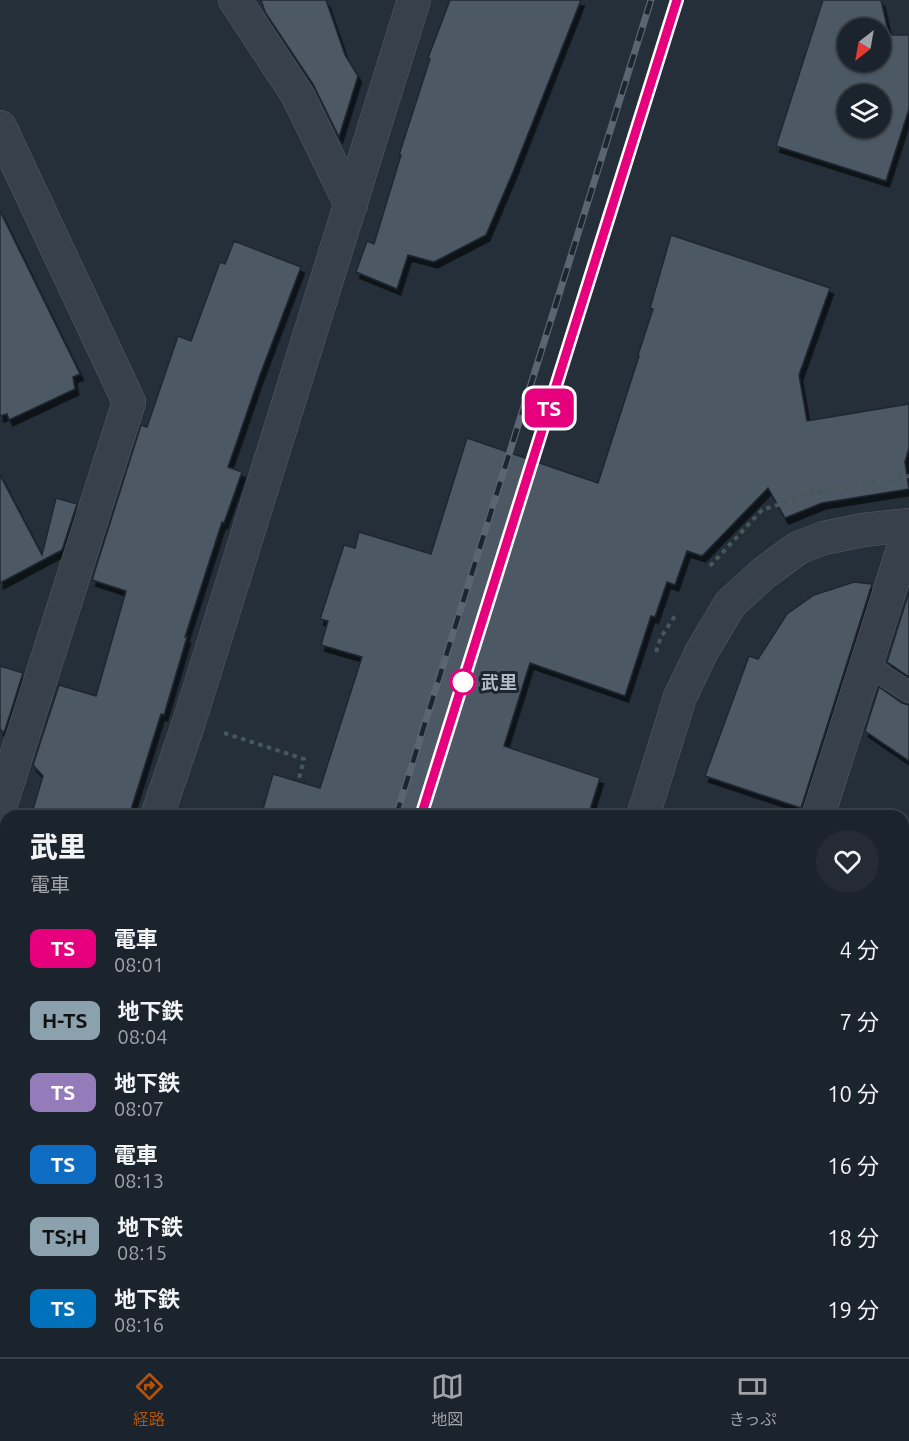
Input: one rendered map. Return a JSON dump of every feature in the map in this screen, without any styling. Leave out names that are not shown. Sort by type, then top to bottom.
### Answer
[{"type":"street","points":[[235,0],[297,94],[351,205]]},
{"type":"street","points":[[159,810],[189,722],[414,0]]},
{"type":"street","points":[[0,126],[129,402],[0,807]]},
{"type":"street","points":[[645,810],[680,697],[702,651],[730,604],[764,573],[798,549],[824,538],[863,530],[909,528],[820,810]]},
{"type":"lane","points":[[866,664],[909,692]]},
{"type":"path","points":[[189,722],[304,759],[298,782]]},
{"type":"building","points":[[261,0],[326,0],[345,55],[358,76],[339,137],[313,84],[265,12]]},
{"type":"building","points":[[450,0],[581,0],[486,235],[434,262],[408,255],[397,289],[356,272],[367,241],[374,244],[401,155],[399,155],[430,59],[428,58]]},
{"type":"building","points":[[823,0],[881,0],[885,18],[837,18],[837,72],[891,72],[891,35],[909,35],[909,109],[886,181],[776,146]]},
{"type":"building","points":[[0,211],[80,374],[73,377],[75,389],[9,420],[7,414],[0,416]]},
{"type":"building","points":[[671,235],[830,288],[799,375],[807,421],[909,404],[909,448],[905,462],[909,489],[822,503],[785,518],[768,488],[702,556],[687,551],[675,585],[667,582],[655,617],[651,616],[625,696],[530,663],[504,746],[600,778],[590,810],[263,810],[273,774],[320,788],[362,657],[321,645],[328,621],[320,619],[344,545],[355,548],[359,532],[431,554],[467,438],[598,483],[653,309],[650,308]]},
{"type":"building","points":[[234,241],[301,267],[228,467],[242,472],[224,523],[222,522],[185,637],[187,637],[164,715],[161,714],[131,810],[33,810],[43,776],[33,765],[59,685],[96,696],[126,591],[92,580],[141,425],[147,427],[178,336],[191,341],[220,262],[225,264]]},
{"type":"building","points":[[0,475],[42,555],[56,498],[77,504],[62,550],[0,583]]},
{"type":"building","points":[[854,582],[872,584],[801,808],[705,776],[749,656],[758,659],[787,614],[814,595]]},
{"type":"building","points":[[909,592],[909,677],[887,662]]},
{"type":"building","points":[[0,666],[23,673],[4,733],[0,729]]},
{"type":"building","points":[[879,687],[902,703],[909,705],[909,761],[865,731]]},
{"type":"railway","points":[[398,810],[651,0]]},
{"type":"railway","points":[[423,810],[677,0]]},
{"type":"train","name":"TS","points":[[423,810],[677,0]]},
{"type":"place","name":"武里","points":[[463,682]]}]
